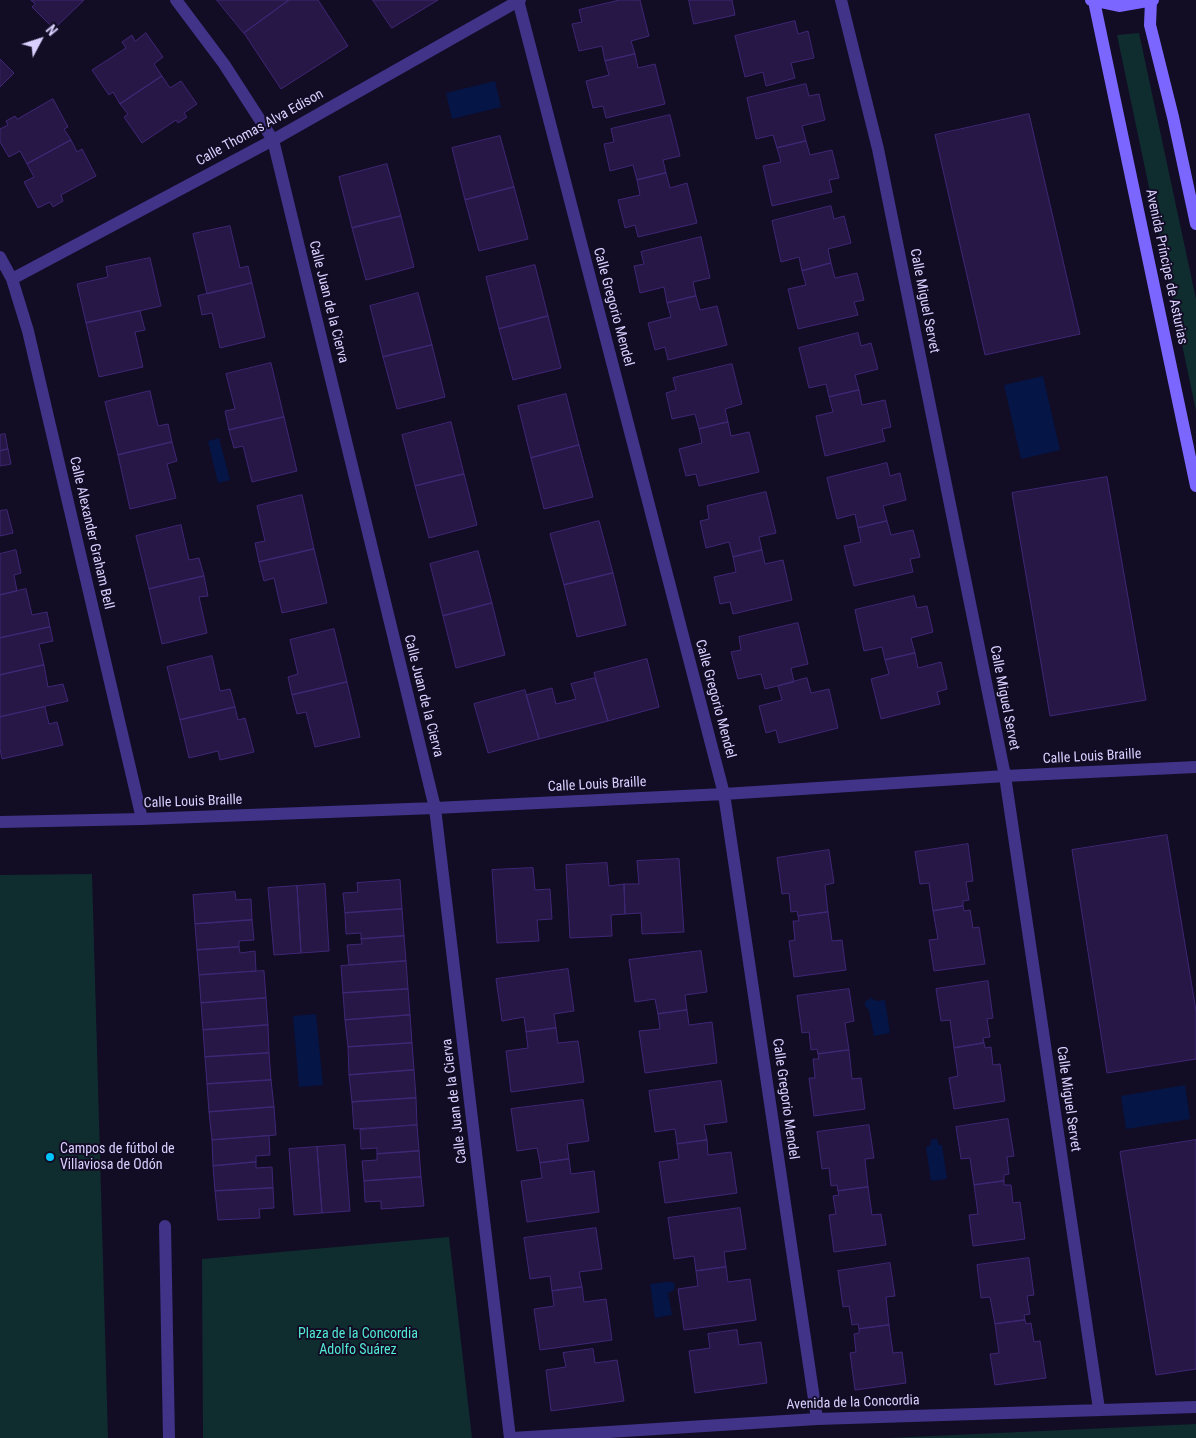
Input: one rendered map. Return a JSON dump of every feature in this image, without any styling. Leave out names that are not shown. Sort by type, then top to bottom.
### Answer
[{"type":"street","name":"Calle Juan de la Cierva","points":[[176,0],[224,64],[273,140],[435,808],[511,1438]]},
{"type":"street","name":"Calle Thomas Alva Edison","points":[[12,279],[273,140],[519,0]]},
{"type":"street","name":"Calle Gregorio Mendel","points":[[519,0],[724,794],[817,1419]]},
{"type":"street","name":"Calle Miguel Servet","points":[[841,0],[878,149],[1005,776],[1099,1410]]},
{"type":"street","points":[[1093,1],[1119,6],[1152,0],[1150,25],[1173,117],[1196,224]]},
{"type":"street","name":"Avenida Príncipe de Asturias","points":[[1093,1],[1196,486]]},
{"type":"street","name":"Calle Alexander Graham Bell","points":[[0,257],[12,279],[28,331],[142,819]]},
{"type":"street","name":"Calle Louis Braille","points":[[0,822],[142,819],[435,808],[724,794],[1005,776],[1196,767]]},
{"type":"street","points":[[166,1226],[169,1438]]},
{"type":"street","name":"Avenida de la Concordia","points":[[511,1438],[817,1419],[1196,1407]]},
{"type":"green space","points":[[1139,33],[1196,299],[1196,411],[1117,35]]},
{"type":"green space","name":"Campos de fútbol de Villaviosa de Odón","points":[[92,874],[108,1438],[0,1438],[0,875]]},
{"type":"green space","name":"Plaza de la Concordia Adolfo Suárez","points":[[449,1237],[472,1438],[203,1438],[202,1259]]},
{"type":"green space","points":[[1196,1424],[1196,1438],[888,1438]]},
{"type":"shaded area","points":[[495,81],[501,107],[452,119],[446,93]]},
{"type":"shaded area","points":[[1043,376],[1060,450],[1021,459],[1004,385]]},
{"type":"shaded area","points":[[219,438],[230,480],[218,483],[208,441]]},
{"type":"shaded area","points":[[871,998],[876,1001],[885,1000],[890,1033],[874,1036],[869,1010],[865,1006],[865,1002]]},
{"type":"shaded area","points":[[316,1014],[323,1085],[299,1087],[293,1016]]},
{"type":"shaded area","points":[[1185,1085],[1190,1119],[1126,1129],[1121,1096]]},
{"type":"shaded area","points":[[937,1139],[939,1145],[942,1145],[947,1179],[931,1181],[926,1147],[930,1146],[931,1140]]},
{"type":"shaded area","points":[[673,1282],[675,1286],[674,1290],[668,1293],[672,1315],[655,1318],[650,1284]]},
{"type":"building","points":[[31,0],[84,0],[54,29],[32,7],[35,4]]},
{"type":"building","points":[[217,0],[289,0],[244,33]]},
{"type":"building","points":[[289,0],[318,0],[348,46],[281,89],[244,33]]},
{"type":"building","points":[[373,0],[438,0],[392,28]]},
{"type":"building","points":[[620,0],[640,0],[649,36],[631,41],[635,54],[605,61],[602,46],[579,51],[572,24],[582,22],[579,10]]},
{"type":"building","points":[[689,0],[732,0],[735,15],[694,24]]},
{"type":"building","points":[[795,21],[798,34],[808,31],[814,58],[791,63],[795,78],[766,86],[763,72],[745,77],[735,36]]},
{"type":"building","points":[[146,33],[163,57],[154,64],[162,76],[120,104],[113,92],[109,95],[92,70],[126,48],[122,42],[132,35],[135,41]]},
{"type":"building","points":[[635,54],[638,68],[655,64],[665,104],[606,118],[603,106],[593,108],[586,81],[609,75],[605,61]]},
{"type":"building","points":[[0,59],[14,73],[0,87]]},
{"type":"building","points":[[162,76],[170,88],[181,81],[197,104],[184,113],[187,117],[178,123],[176,120],[142,143],[124,117],[128,114],[120,104]]},
{"type":"building","points":[[806,84],[809,96],[819,94],[825,120],[802,126],[806,141],[777,148],[773,135],[756,139],[747,98]]},
{"type":"building","points":[[53,99],[68,127],[64,129],[71,140],[27,164],[20,151],[9,157],[0,142],[0,129],[8,125],[6,121],[15,116],[17,119]]},
{"type":"building","points":[[1029,114],[1080,334],[985,355],[935,135]]},
{"type":"building","points":[[670,115],[680,156],[663,160],[666,173],[637,180],[633,165],[610,171],[604,144],[614,142],[611,129]]},
{"type":"building","points":[[500,136],[514,187],[465,200],[452,148]]},
{"type":"building","points":[[71,140],[77,152],[82,149],[96,176],[61,195],[63,201],[53,207],[50,202],[38,208],[24,182],[34,177],[27,164]]},
{"type":"building","points":[[806,141],[810,155],[832,150],[839,178],[829,180],[832,192],[772,206],[763,166],[781,162],[777,148]]},
{"type":"building","points":[[387,164],[401,216],[352,228],[339,177]]},
{"type":"building","points":[[666,173],[670,188],[687,183],[697,223],[638,237],[635,225],[625,228],[618,200],[640,195],[637,180]]},
{"type":"building","points":[[514,187],[528,239],[479,251],[465,200]]},
{"type":"building","points":[[831,206],[834,219],[844,216],[851,243],[828,249],[831,263],[802,271],[799,257],[781,262],[772,221]]},
{"type":"building","points":[[401,216],[414,267],[366,280],[352,228]]},
{"type":"building","points":[[230,226],[240,268],[248,266],[252,283],[207,294],[193,234]]},
{"type":"building","points":[[701,237],[710,278],[693,282],[696,296],[667,303],[664,287],[640,293],[634,266],[644,264],[641,252]]},
{"type":"building","points":[[150,258],[161,306],[86,323],[77,284],[108,277],[106,267]]},
{"type":"building","points":[[831,263],[835,278],[857,273],[864,300],[854,302],[858,315],[798,329],[788,289],[806,285],[802,271]]},
{"type":"building","points":[[535,265],[548,316],[499,329],[486,277]]},
{"type":"building","points":[[252,283],[265,337],[220,348],[212,313],[202,315],[198,296]]},
{"type":"building","points":[[418,293],[432,345],[383,357],[370,306]]},
{"type":"building","points":[[696,296],[700,310],[717,306],[727,345],[668,360],[665,347],[655,350],[648,323],[671,317],[667,303]]},
{"type":"building","points":[[140,311],[145,330],[135,332],[143,367],[99,377],[86,323]]},
{"type":"building","points":[[548,316],[561,368],[513,380],[499,329]]},
{"type":"building","points":[[858,333],[861,346],[871,343],[878,369],[855,375],[859,390],[829,397],[826,384],[809,388],[799,348]]},
{"type":"building","points":[[432,345],[445,397],[397,409],[383,357]]},
{"type":"building","points":[[271,363],[284,417],[229,430],[225,411],[235,409],[226,374]]},
{"type":"building","points":[[732,364],[742,404],[725,409],[728,422],[699,429],[695,414],[672,419],[666,393],[676,390],[673,378]]},
{"type":"building","points":[[859,390],[862,405],[885,400],[891,427],[882,429],[885,441],[825,456],[816,416],[833,412],[829,397]]},
{"type":"building","points":[[150,391],[158,426],[168,424],[172,442],[118,455],[105,402]]},
{"type":"building","points":[[566,394],[579,445],[531,458],[518,406]]},
{"type":"building","points":[[284,417],[297,471],[252,482],[243,446],[234,448],[229,430]]},
{"type":"building","points":[[451,422],[464,474],[415,486],[402,435]]},
{"type":"building","points":[[728,422],[731,436],[749,432],[759,472],[699,486],[696,474],[686,476],[679,449],[702,443],[699,429]]},
{"type":"building","points":[[5,434],[8,449],[0,451],[0,435]]},
{"type":"building","points":[[172,442],[177,461],[167,464],[176,498],[130,509],[118,455]]},
{"type":"building","points":[[579,445],[593,497],[544,509],[531,458]]},
{"type":"building","points":[[8,449],[11,464],[0,466],[0,451]]},
{"type":"building","points":[[887,463],[890,476],[900,473],[906,500],[883,506],[887,521],[858,528],[855,514],[837,519],[827,478]]},
{"type":"building","points":[[464,474],[477,525],[429,538],[415,486]]},
{"type":"building","points":[[1107,477],[1146,700],[1050,716],[1012,493]]},
{"type":"building","points":[[766,492],[776,533],[759,537],[762,550],[733,557],[729,542],[706,548],[700,521],[709,519],[707,506]]},
{"type":"building","points":[[302,495],[314,549],[259,562],[255,543],[265,541],[257,506]]},
{"type":"building","points":[[7,510],[13,533],[0,536],[0,511]]},
{"type":"building","points":[[599,521],[613,573],[564,585],[550,534]]},
{"type":"building","points":[[887,521],[891,535],[913,530],[920,557],[910,559],[913,572],[854,586],[844,546],[861,542],[858,528]]},
{"type":"building","points":[[181,525],[189,560],[199,558],[204,576],[149,589],[136,536]]},
{"type":"building","points":[[314,549],[327,603],[282,613],[274,578],[264,581],[259,562]]},
{"type":"building","points":[[16,550],[21,573],[14,575],[17,591],[0,595],[0,554]]},
{"type":"building","points":[[762,550],[765,564],[783,560],[792,600],[733,614],[730,602],[720,604],[714,577],[736,572],[733,557]]},
{"type":"building","points":[[478,551],[492,603],[443,616],[430,564]]},
{"type":"building","points":[[613,573],[626,625],[577,637],[564,585]]},
{"type":"building","points":[[204,576],[208,596],[199,597],[207,633],[162,644],[149,589]]},
{"type":"building","points":[[26,589],[32,615],[47,612],[50,627],[0,638],[0,595]]},
{"type":"building","points":[[914,596],[917,608],[927,606],[933,632],[911,638],[915,653],[885,660],[882,647],[864,651],[855,610]]},
{"type":"building","points":[[492,603],[505,655],[456,668],[443,616]]},
{"type":"building","points":[[798,623],[808,664],[791,668],[794,682],[765,689],[761,674],[738,679],[731,652],[741,650],[739,637]]},
{"type":"building","points":[[50,627],[53,641],[39,644],[44,665],[0,675],[0,638]]},
{"type":"building","points":[[334,629],[347,682],[292,695],[288,677],[298,674],[290,640]]},
{"type":"building","points":[[915,653],[918,668],[941,662],[947,689],[937,692],[940,704],[881,719],[871,679],[889,674],[885,660]]},
{"type":"building","points":[[212,656],[220,691],[230,689],[235,707],[180,720],[167,667]]},
{"type":"building","points":[[647,659],[659,707],[608,721],[594,673]]},
{"type":"building","points":[[44,665],[48,687],[63,684],[68,701],[0,717],[0,675]]},
{"type":"building","points":[[595,678],[608,721],[539,739],[526,695],[552,688],[556,704],[576,699],[571,684]]},
{"type":"building","points":[[807,678],[811,693],[829,689],[838,728],[779,743],[776,730],[766,733],[759,706],[782,700],[778,686]]},
{"type":"building","points":[[347,682],[360,737],[315,747],[306,712],[297,714],[292,695]]},
{"type":"building","points":[[525,690],[539,739],[488,753],[474,704]]},
{"type":"building","points":[[45,707],[49,724],[57,722],[63,745],[2,759],[0,749],[0,717]]},
{"type":"building","points":[[235,707],[238,720],[245,718],[254,752],[220,760],[218,751],[189,758],[180,720]]},
{"type":"building","points":[[1167,835],[1196,1011],[1196,1059],[1107,1073],[1072,850]]},
{"type":"building","points":[[968,844],[973,881],[966,882],[969,900],[963,901],[963,906],[933,911],[929,883],[920,884],[915,852]]},
{"type":"building","points":[[829,850],[834,883],[825,885],[828,912],[798,916],[797,911],[791,912],[789,893],[782,894],[777,858]]},
{"type":"building","points":[[679,859],[684,932],[642,934],[641,913],[625,914],[624,884],[639,884],[637,861]]},
{"type":"building","points":[[607,863],[609,886],[624,884],[625,914],[611,915],[612,936],[570,938],[566,865]]},
{"type":"building","points":[[533,868],[535,890],[550,889],[552,919],[537,920],[539,941],[497,943],[492,870]]},
{"type":"building","points":[[400,880],[402,909],[345,913],[343,893],[358,892],[357,883]]},
{"type":"building","points":[[325,884],[329,951],[301,953],[297,886]]},
{"type":"building","points":[[297,886],[301,953],[274,955],[268,888]]},
{"type":"building","points":[[235,892],[236,900],[251,899],[252,920],[195,924],[193,895]]},
{"type":"building","points":[[963,906],[964,911],[970,910],[973,928],[979,927],[985,964],[934,971],[929,940],[938,939],[933,911]]},
{"type":"building","points":[[402,909],[404,936],[361,939],[361,933],[346,934],[345,913]]},
{"type":"building","points":[[828,912],[832,941],[842,940],[846,970],[794,977],[789,941],[795,940],[793,921],[799,921],[798,916]]},
{"type":"building","points":[[252,920],[254,940],[239,941],[239,947],[197,950],[195,924]]},
{"type":"building","points":[[404,936],[406,961],[349,965],[347,945],[362,944],[361,939]]},
{"type":"building","points":[[239,947],[240,953],[255,951],[256,971],[199,975],[197,950]]},
{"type":"building","points":[[701,951],[707,992],[685,995],[687,1010],[658,1014],[655,999],[635,1002],[629,960]]},
{"type":"building","points":[[406,961],[408,989],[343,993],[341,966]]},
{"type":"building","points":[[568,969],[574,1011],[554,1014],[556,1028],[526,1032],[524,1017],[502,1021],[496,979]]},
{"type":"building","points":[[264,971],[266,998],[201,1003],[199,975]]},
{"type":"building","points":[[988,981],[993,1018],[987,1019],[990,1037],[983,1038],[984,1043],[954,1048],[950,1020],[941,1021],[936,989]]},
{"type":"building","points":[[408,989],[410,1015],[345,1020],[343,993]]},
{"type":"building","points":[[849,989],[854,1021],[845,1023],[849,1050],[818,1054],[817,1049],[811,1050],[809,1032],[802,1033],[797,996]]},
{"type":"building","points":[[266,998],[268,1025],[203,1030],[201,1003]]},
{"type":"building","points":[[687,1010],[689,1025],[712,1022],[717,1063],[645,1073],[639,1031],[660,1029],[658,1014]]},
{"type":"building","points":[[410,1015],[412,1043],[348,1047],[345,1020]]},
{"type":"building","points":[[268,1025],[269,1053],[205,1057],[203,1030]]},
{"type":"building","points":[[556,1028],[558,1043],[578,1041],[584,1082],[511,1092],[506,1051],[528,1048],[526,1032]]},
{"type":"building","points":[[412,1043],[414,1070],[349,1075],[348,1047]]},
{"type":"building","points":[[984,1043],[985,1048],[991,1047],[993,1065],[1000,1064],[1005,1101],[954,1109],[949,1078],[958,1076],[954,1048]]},
{"type":"building","points":[[849,1050],[852,1079],[861,1078],[865,1109],[814,1116],[809,1078],[815,1078],[813,1059],[819,1059],[818,1054]]},
{"type":"building","points":[[269,1053],[271,1080],[207,1084],[205,1057]]},
{"type":"building","points":[[414,1070],[416,1098],[352,1102],[349,1075]]},
{"type":"building","points":[[271,1080],[274,1107],[209,1112],[207,1084]]},
{"type":"building","points":[[721,1081],[727,1122],[704,1125],[707,1140],[677,1144],[675,1129],[655,1132],[649,1091]]},
{"type":"building","points":[[416,1098],[417,1125],[354,1129],[352,1102]]},
{"type":"building","points":[[583,1100],[589,1141],[567,1144],[569,1159],[540,1163],[537,1148],[517,1151],[511,1109]]},
{"type":"building","points":[[274,1107],[276,1135],[212,1140],[209,1112]]},
{"type":"building","points":[[1008,1119],[1014,1156],[1007,1157],[1009,1174],[1004,1175],[1004,1181],[974,1185],[970,1158],[961,1159],[956,1127]]},
{"type":"building","points":[[417,1125],[419,1151],[377,1154],[377,1148],[361,1149],[360,1130]]},
{"type":"building","points":[[869,1125],[874,1158],[865,1159],[868,1187],[838,1191],[837,1185],[831,1186],[829,1168],[822,1169],[817,1132]]},
{"type":"building","points":[[269,1136],[270,1155],[256,1156],[256,1162],[213,1166],[212,1140]]},
{"type":"building","points":[[707,1140],[708,1155],[731,1152],[737,1193],[665,1203],[659,1162],[679,1159],[677,1144]]},
{"type":"building","points":[[1196,1140],[1196,1369],[1156,1375],[1120,1152]]},
{"type":"building","points":[[345,1145],[350,1211],[322,1213],[317,1147]]},
{"type":"building","points":[[317,1147],[322,1213],[294,1215],[289,1149]]},
{"type":"building","points":[[419,1151],[421,1177],[364,1181],[362,1161],[377,1160],[377,1154]]},
{"type":"building","points":[[569,1159],[571,1174],[594,1171],[599,1212],[527,1222],[521,1181],[542,1178],[540,1163]]},
{"type":"building","points":[[256,1162],[256,1168],[272,1167],[273,1188],[215,1191],[213,1166]]},
{"type":"building","points":[[421,1177],[424,1206],[381,1209],[381,1201],[365,1202],[364,1181]]},
{"type":"building","points":[[1004,1181],[1004,1185],[1011,1185],[1013,1203],[1020,1202],[1025,1239],[973,1246],[969,1215],[978,1214],[974,1185]]},
{"type":"building","points":[[868,1187],[872,1215],[881,1214],[886,1245],[834,1252],[829,1215],[836,1214],[833,1196],[839,1195],[838,1191]]},
{"type":"building","points":[[273,1188],[274,1208],[259,1209],[260,1218],[218,1220],[215,1191]]},
{"type":"building","points":[[740,1208],[746,1249],[724,1252],[726,1267],[696,1271],[694,1256],[674,1259],[668,1218]]},
{"type":"building","points":[[596,1228],[602,1269],[579,1272],[582,1287],[552,1291],[550,1276],[530,1279],[524,1238]]},
{"type":"building","points":[[1029,1258],[1034,1295],[1027,1296],[1030,1314],[1024,1315],[1025,1320],[995,1324],[990,1297],[981,1298],[977,1265]]},
{"type":"building","points":[[890,1263],[895,1296],[886,1297],[889,1325],[859,1329],[858,1324],[852,1325],[849,1306],[843,1307],[838,1271]]},
{"type":"building","points":[[726,1267],[728,1282],[750,1279],[756,1320],[684,1330],[678,1289],[698,1286],[696,1271]]},
{"type":"building","points":[[582,1287],[584,1302],[606,1299],[612,1340],[540,1350],[534,1309],[554,1306],[552,1291]]},
{"type":"building","points":[[1025,1320],[1026,1324],[1031,1323],[1034,1342],[1040,1341],[1046,1378],[995,1385],[990,1354],[999,1353],[995,1324]]},
{"type":"building","points":[[889,1325],[893,1353],[902,1352],[906,1383],[855,1390],[850,1353],[856,1352],[854,1334],[859,1333],[859,1329]]},
{"type":"building","points":[[737,1330],[739,1345],[761,1342],[767,1383],[695,1393],[689,1351],[710,1348],[708,1334]]},
{"type":"building","points":[[593,1349],[595,1363],[617,1360],[624,1401],[551,1411],[546,1370],[566,1367],[563,1353]]},
{"type":"place","name":"Campos de fútbol de Villaviosa de Odón","points":[[50,1157]]}]
